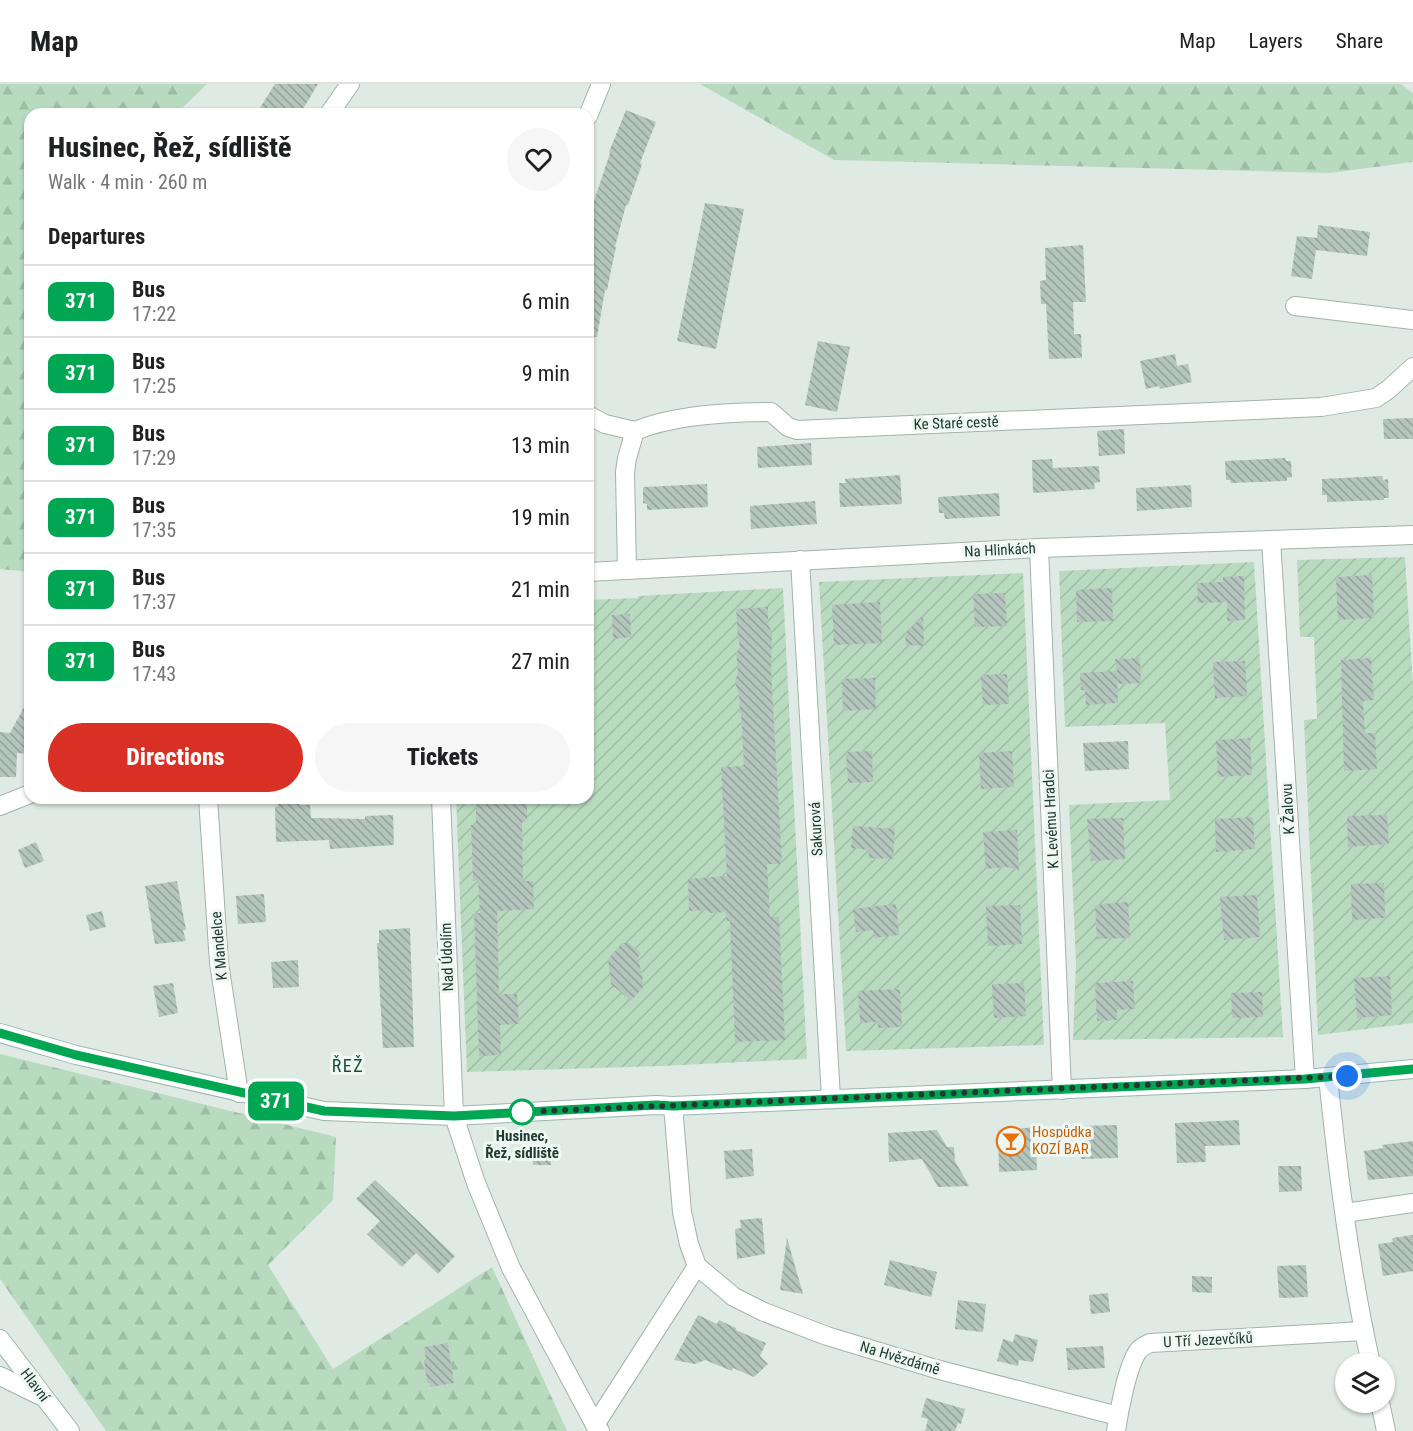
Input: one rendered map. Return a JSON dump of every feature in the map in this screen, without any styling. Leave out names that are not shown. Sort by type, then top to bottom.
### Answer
[{"type":"street","points":[[333,108],[350,84]]},
{"type":"street","points":[[591,108],[601,84]]},
{"type":"street","points":[[1294,306],[1413,320]]},
{"type":"street","name":"Ke Staré cestě","points":[[635,431],[671,419],[757,412],[771,412],[788,427],[797,430],[1321,407],[1376,398],[1413,367]]},
{"type":"street","points":[[594,418],[605,424],[635,431],[625,472],[627,570]]},
{"type":"street","name":"Na Hlinkách","points":[[594,572],[1039,548],[1413,535]]},
{"type":"street","name":"K Žalovu","points":[[1272,540],[1305,1079]]},
{"type":"street","name":"K Levému Hradci","points":[[1039,548],[1062,1090]]},
{"type":"street","name":"Sakurová","points":[[800,560],[831,1098]]},
{"type":"street","points":[[0,806],[24,796]]},
{"type":"street","name":"K Mandelce","points":[[208,804],[219,963],[239,1093]]},
{"type":"street","name":"Nad Údolím","points":[[441,804],[454,1116]]},
{"type":"street","points":[[0,1033],[76,1055],[324,1111],[454,1116],[656,1105],[1305,1079],[1413,1069]]},
{"type":"street","points":[[1328,1077],[1345,1213],[1369,1353]]},
{"type":"street","points":[[598,1428],[697,1266],[689,1244],[682,1212],[673,1106]]},
{"type":"street","points":[[454,1116],[476,1183],[511,1268],[598,1428]]},
{"type":"street","points":[[1345,1213],[1413,1203]]},
{"type":"street","name":"Na Hvězdárně","points":[[697,1266],[734,1297],[764,1312],[828,1336],[1117,1423]]},
{"type":"street","name":"U Tří Jezevčíků","points":[[1117,1423],[1132,1362],[1139,1348],[1150,1343],[1364,1331]]},
{"type":"street","name":"Hlavní","points":[[0,1339],[70,1431]]},
{"type":"street","points":[[0,1376],[45,1398]]},
{"type":"street","points":[[1382,1413],[1386,1431]]},
{"type":"green space","points":[[0,84],[207,84],[182,108],[24,108],[24,571],[0,569]]},
{"type":"green space","points":[[700,84],[1401,84],[1413,93],[1413,162],[1330,173],[834,160]]},
{"type":"green space","points":[[1405,557],[1413,686],[1413,1023],[1318,1035],[1304,720],[1317,719],[1314,637],[1300,637],[1297,560]]},
{"type":"green space","points":[[1254,562],[1283,1037],[1073,1040],[1076,963],[1069,805],[1170,800],[1165,723],[1065,727],[1059,571]]},
{"type":"green space","points":[[1023,573],[1044,1045],[846,1051],[819,582]]},
{"type":"green space","points":[[783,588],[807,1059],[467,1072],[456,804],[594,804],[594,600],[638,598],[638,596]]},
{"type":"green space","points":[[0,1054],[336,1137],[333,1200],[268,1265],[333,1369],[492,1267],[567,1431],[106,1431],[0,1279]]},
{"type":"building","points":[[275,84],[318,84],[304,108],[260,108]]},
{"type":"building","points":[[626,110],[656,122],[640,163],[642,164],[628,205],[626,205],[607,290],[605,290],[597,337],[594,337],[594,201],[609,152]]},
{"type":"building","points":[[705,203],[744,209],[716,349],[677,341]]},
{"type":"building","points":[[1318,225],[1370,232],[1367,256],[1316,250],[1312,279],[1291,276],[1297,236],[1317,238]]},
{"type":"building","points":[[1083,245],[1086,302],[1073,302],[1074,334],[1081,334],[1082,358],[1049,359],[1046,304],[1041,304],[1040,281],[1046,280],[1045,248]]},
{"type":"building","points":[[818,341],[850,347],[837,412],[805,405]]},
{"type":"building","points":[[1175,354],[1177,366],[1188,364],[1192,382],[1160,389],[1159,386],[1146,389],[1140,361]]},
{"type":"building","points":[[1413,418],[1413,439],[1384,439],[1383,419]]},
{"type":"building","points":[[1124,429],[1125,454],[1099,456],[1097,431]]},
{"type":"building","points":[[811,443],[812,465],[758,468],[757,447]]},
{"type":"building","points":[[1285,458],[1286,461],[1291,461],[1292,477],[1287,478],[1287,481],[1231,483],[1230,480],[1226,480],[1225,461]]},
{"type":"building","points":[[1052,459],[1053,468],[1099,466],[1100,482],[1094,483],[1095,489],[1033,493],[1032,460]]},
{"type":"building","points":[[900,475],[902,504],[840,507],[839,483],[846,483],[845,479]]},
{"type":"building","points":[[1382,476],[1383,480],[1388,479],[1389,498],[1384,498],[1384,500],[1327,502],[1327,495],[1322,495],[1322,479]]},
{"type":"building","points":[[707,484],[708,507],[647,510],[647,504],[643,503],[643,487]]},
{"type":"building","points":[[1191,485],[1192,507],[1137,511],[1136,488]]},
{"type":"building","points":[[999,493],[1000,516],[945,519],[944,513],[939,513],[938,497]]},
{"type":"building","points":[[815,501],[817,524],[751,529],[750,506]]},
{"type":"building","points":[[1372,575],[1374,618],[1338,620],[1336,577]]},
{"type":"building","points":[[1244,576],[1245,620],[1227,621],[1227,602],[1198,603],[1197,583],[1223,582],[1223,577]]},
{"type":"building","points":[[1112,588],[1113,621],[1077,622],[1076,590]]},
{"type":"building","points":[[1005,593],[1007,626],[975,627],[973,594]]},
{"type":"building","points":[[880,602],[882,643],[834,645],[832,605]]},
{"type":"building","points":[[768,607],[768,622],[772,635],[771,670],[782,864],[767,864],[770,917],[779,917],[785,1040],[735,1042],[730,921],[727,921],[725,912],[689,911],[688,879],[727,876],[721,767],[744,766],[741,713],[735,682],[738,672],[736,651],[741,651],[736,609]]},
{"type":"building","points":[[630,614],[631,637],[613,639],[612,615]]},
{"type":"building","points":[[923,616],[924,646],[906,645],[905,634]]},
{"type":"building","points":[[1140,658],[1141,683],[1118,684],[1117,673],[1118,703],[1086,705],[1085,690],[1081,690],[1080,673],[1117,671],[1115,659]]},
{"type":"building","points":[[1371,658],[1374,700],[1363,701],[1365,733],[1375,733],[1377,769],[1344,771],[1341,660]]},
{"type":"building","points":[[1245,661],[1247,696],[1215,698],[1213,662]]},
{"type":"building","points":[[1007,674],[1009,704],[983,705],[981,675]]},
{"type":"building","points":[[875,678],[876,709],[843,711],[842,679]]},
{"type":"building","points":[[24,707],[24,754],[17,753],[16,777],[0,777],[0,732],[10,733]]},
{"type":"building","points":[[1250,738],[1252,775],[1218,777],[1216,740]]},
{"type":"building","points":[[1128,741],[1129,769],[1085,771],[1083,743]]},
{"type":"building","points":[[872,751],[873,782],[848,783],[846,752]]},
{"type":"building","points":[[1012,751],[1014,787],[981,789],[979,753]]},
{"type":"building","points":[[278,804],[310,805],[311,818],[365,819],[365,816],[393,815],[394,845],[330,849],[329,840],[276,842],[275,807]]},
{"type":"building","points":[[476,804],[527,804],[527,820],[522,820],[523,881],[533,881],[534,909],[497,911],[499,994],[517,994],[519,1024],[500,1025],[501,1055],[479,1056],[474,913],[480,913],[478,880],[473,881],[471,825],[476,825]]},
{"type":"building","points":[[1387,815],[1389,844],[1348,847],[1347,816]]},
{"type":"building","points":[[1253,817],[1255,849],[1216,852],[1215,819]]},
{"type":"building","points":[[1123,818],[1125,859],[1091,861],[1087,819]]},
{"type":"building","points":[[853,826],[895,829],[893,859],[868,858],[869,850],[851,848]]},
{"type":"building","points":[[1017,830],[1019,871],[1008,867],[986,869],[983,832]]},
{"type":"building","points":[[36,842],[44,861],[25,868],[18,850]]},
{"type":"building","points":[[177,881],[186,941],[155,944],[145,886]]},
{"type":"building","points":[[1384,883],[1385,918],[1352,920],[1351,884]]},
{"type":"building","points":[[264,894],[266,922],[238,924],[236,896]]},
{"type":"building","points":[[1257,895],[1260,937],[1224,940],[1220,897]]},
{"type":"building","points":[[1128,902],[1130,938],[1097,939],[1095,906]]},
{"type":"building","points":[[896,904],[899,935],[874,938],[873,930],[856,932],[853,909]]},
{"type":"building","points":[[1020,905],[1022,944],[988,946],[986,906]]},
{"type":"building","points":[[102,911],[106,927],[90,931],[86,915]]},
{"type":"building","points":[[410,928],[414,1047],[383,1048],[377,943],[379,943],[379,930]]},
{"type":"building","points":[[622,943],[629,943],[641,953],[638,957],[644,986],[631,1001],[611,984],[608,959]]},
{"type":"building","points":[[298,960],[299,987],[273,988],[271,962]]},
{"type":"building","points":[[1390,976],[1392,1015],[1357,1018],[1354,978]]},
{"type":"building","points":[[1133,981],[1135,1009],[1117,1010],[1118,1020],[1097,1021],[1095,983]]},
{"type":"building","points":[[173,983],[178,1013],[159,1017],[153,986]]},
{"type":"building","points":[[1024,983],[1026,1016],[994,1018],[992,984]]},
{"type":"building","points":[[900,989],[902,1027],[878,1028],[878,1022],[860,1023],[858,991]]},
{"type":"building","points":[[1262,992],[1263,1017],[1232,1018],[1231,993]]},
{"type":"building","points":[[1239,1120],[1240,1145],[1205,1146],[1206,1162],[1177,1163],[1175,1123]]},
{"type":"building","points":[[1117,1125],[1118,1158],[1081,1159],[1080,1126]]},
{"type":"building","points":[[1035,1127],[1037,1170],[999,1172],[998,1131]]},
{"type":"building","points":[[937,1130],[947,1147],[954,1147],[955,1161],[969,1186],[938,1187],[922,1159],[889,1162],[888,1133]]},
{"type":"building","points":[[1413,1141],[1413,1176],[1368,1180],[1364,1151],[1383,1148],[1382,1145]]},
{"type":"building","points":[[532,1147],[551,1147],[551,1165],[533,1165]]},
{"type":"building","points":[[752,1149],[754,1176],[726,1179],[724,1151]]},
{"type":"building","points":[[1278,1166],[1301,1166],[1302,1191],[1279,1192]]},
{"type":"building","points":[[375,1180],[455,1256],[438,1274],[416,1253],[402,1267],[367,1234],[380,1221],[356,1199]]},
{"type":"building","points":[[762,1218],[765,1254],[737,1259],[735,1229],[741,1228],[740,1220]]},
{"type":"building","points":[[1413,1235],[1413,1271],[1383,1276],[1378,1244],[1393,1242],[1392,1238]]},
{"type":"building","points":[[787,1238],[803,1294],[780,1290]]},
{"type":"building","points":[[890,1260],[937,1272],[931,1297],[884,1285]]},
{"type":"building","points":[[1306,1265],[1308,1297],[1279,1298],[1277,1266]]},
{"type":"building","points":[[1192,1276],[1212,1277],[1212,1293],[1192,1292]]},
{"type":"building","points":[[1108,1293],[1110,1312],[1091,1314],[1089,1295]]},
{"type":"building","points":[[958,1300],[986,1304],[983,1332],[955,1329]]},
{"type":"building","points":[[698,1315],[717,1324],[719,1320],[766,1343],[760,1356],[768,1364],[754,1377],[705,1360],[695,1364],[674,1360]]},
{"type":"building","points":[[1015,1334],[1038,1340],[1033,1362],[1019,1360],[1018,1366],[997,1361],[1003,1339],[1013,1342]]},
{"type":"building","points":[[448,1343],[454,1383],[430,1387],[430,1383],[427,1383],[424,1347]]},
{"type":"building","points":[[1103,1346],[1105,1368],[1068,1370],[1066,1348]]},
{"type":"building","points":[[926,1398],[965,1409],[961,1424],[958,1423],[955,1431],[925,1431],[928,1419],[921,1417]]},
{"type":"bus line","name":"371","points":[[0,1033],[76,1055],[324,1111],[454,1116],[656,1105],[1305,1079],[1413,1069]]},
{"type":"place","name":"Husinec, Řež, sídliště","points":[[522,1112]]},
{"type":"place","name":"Hospůdka KOZÍ BAR","points":[[1011,1141]]},
{"type":"district","name":"ŘEŽ","points":[[348,1065]]},
{"type":"route","points":[[522,1112],[1347,1076]]}]
